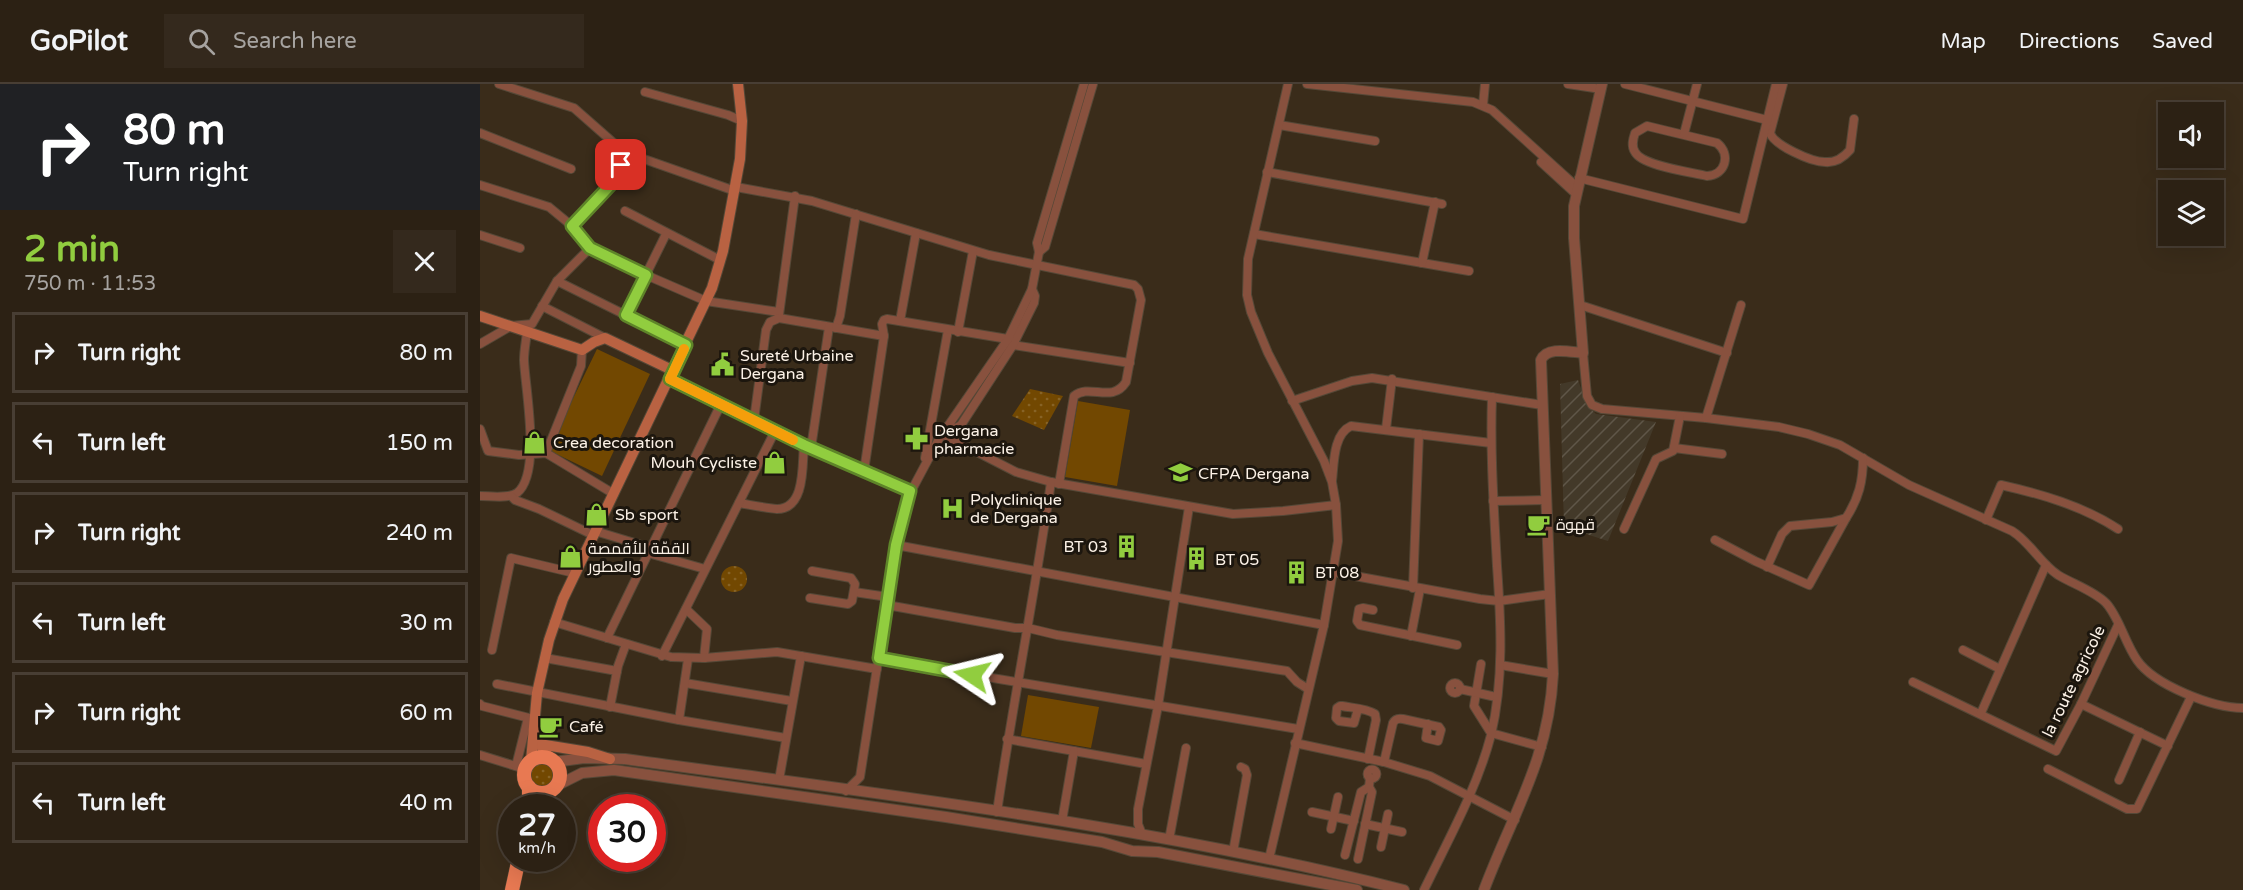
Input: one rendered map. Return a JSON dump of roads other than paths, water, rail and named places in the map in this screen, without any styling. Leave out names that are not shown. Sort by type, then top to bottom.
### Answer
[{"type":"highway","points":[[529,794],[529,787],[524,777],[524,765],[540,757],[552,760],[560,774],[550,794]]},
{"type":"highway","points":[[529,787],[540,792],[553,788]]},
{"type":"highway","points":[[512,890],[516,872]]},
{"type":"highway","points":[[520,890],[524,872]]},
{"type":"main road","points":[[524,765],[545,657],[555,622],[574,573],[686,345],[706,301],[720,260],[740,159],[742,121],[738,84]]},
{"type":"main road","points":[[480,316],[582,350],[605,338],[672,375]]},
{"type":"main road","points":[[532,721],[539,744],[552,760]]},
{"type":"main road","points":[[539,744],[588,752],[610,759]]},
{"type":"street","points":[[499,84],[574,108],[624,152],[735,189],[795,196],[973,251],[1134,285],[1141,300],[1126,382],[1118,391],[1106,393],[1084,391],[1074,396],[1038,572],[997,812]]},
{"type":"street","points":[[868,792],[860,777],[896,545],[910,491],[945,430],[1010,342],[1032,289],[1039,252],[1038,241],[1084,84]]},
{"type":"street","points":[[1039,252],[1046,247],[1093,84]]},
{"type":"street","points":[[1269,859],[1324,625],[1338,541],[1332,482],[1315,441],[1263,343],[1249,304],[1247,268],[1288,84]]},
{"type":"street","points":[[1307,84],[1483,105],[1492,110],[1578,186]]},
{"type":"street","points":[[1483,105],[1485,84]]},
{"type":"street","points":[[1568,84],[1601,86],[1578,186],[1574,238],[1587,396],[1592,405],[1602,409],[1779,427],[1840,444],[1909,485],[2022,537],[2046,565],[2057,574],[2105,602],[2137,659],[2146,670],[2192,697],[2232,708],[2243,708]]},
{"type":"street","points":[[1625,84],[1767,120]]},
{"type":"street","points":[[1684,134],[1697,84]]},
{"type":"street","points":[[1541,162],[1578,186],[1743,219],[1776,84]]},
{"type":"street","points":[[1783,84],[1770,133],[1773,140],[1792,151],[1824,162],[1842,158],[1850,150],[1854,119]]},
{"type":"street","points":[[645,92],[742,121]]},
{"type":"street","points":[[1279,125],[1375,141]]},
{"type":"street","points":[[1647,126],[1684,134],[1713,141],[1721,146],[1726,156],[1722,170],[1717,174],[1707,176],[1645,161],[1633,149],[1635,133],[1647,126]]},
{"type":"street","points":[[480,133],[571,169]]},
{"type":"street","points":[[572,226],[617,178],[624,152]]},
{"type":"street","points":[[1267,172],[1438,203],[1422,263]]},
{"type":"street","points":[[480,185],[549,207],[572,226],[590,248],[706,301],[884,336]]},
{"type":"street","points":[[754,420],[767,327],[779,315],[795,196]]},
{"type":"street","points":[[625,211],[720,260]]},
{"type":"street","points":[[739,502],[776,509],[793,503],[798,494],[832,327],[840,316],[856,214]]},
{"type":"street","points":[[900,321],[916,233]]},
{"type":"street","points":[[626,315],[666,234]]},
{"type":"street","points":[[1254,234],[1468,271]]},
{"type":"street","points":[[480,235],[520,248]]},
{"type":"street","points":[[480,344],[512,326],[532,324],[557,281],[590,248]]},
{"type":"street","points":[[958,332],[973,251]]},
{"type":"street","points":[[557,281],[686,345]]},
{"type":"street","points":[[1580,304],[1727,354]]},
{"type":"street","points":[[1706,418],[1741,305]]},
{"type":"street","points":[[542,306],[605,338]]},
{"type":"street","points":[[864,471],[884,336],[882,324],[884,320],[1130,363]]},
{"type":"street","points":[[924,465],[948,330]]},
{"type":"street","points":[[480,496],[511,495],[518,492],[525,479],[530,453],[529,407],[524,359],[527,332]]},
{"type":"street","points":[[546,453],[581,366],[582,350]]},
{"type":"street","points":[[1484,890],[1515,820],[1542,747],[1549,712],[1553,674],[1541,363],[1544,354],[1552,351],[1583,352]]},
{"type":"street","points":[[672,375],[721,404],[775,431],[910,491]]},
{"type":"street","points":[[1292,400],[1352,381],[1372,378],[1542,405]]},
{"type":"street","points":[[1386,429],[1392,380]]},
{"type":"street","points":[[1424,890],[1481,768],[1491,733],[1497,697],[1500,665],[1499,601],[1491,443],[1492,397]]},
{"type":"street","points":[[607,638],[721,404]]},
{"type":"street","points":[[1624,529],[1656,459],[1673,451],[1680,416]]},
{"type":"street","points":[[1332,482],[1339,437],[1343,430],[1355,425],[1491,443]]},
{"type":"street","points":[[480,429],[488,451],[519,455],[546,453],[614,494]]},
{"type":"street","points":[[945,430],[1016,472],[1055,483],[1221,513],[1245,514],[1336,505]]},
{"type":"street","points":[[662,656],[775,431]]},
{"type":"street","points":[[1410,636],[1417,588],[1419,434]]},
{"type":"street","points":[[1674,448],[1722,454]]},
{"type":"street","points":[[1715,540],[1767,567],[1809,585],[1860,493],[1863,458]]},
{"type":"street","points":[[1986,520],[2001,485],[2038,494],[2103,519],[2118,529]]},
{"type":"street","points":[[511,495],[515,500],[594,533],[705,569]]},
{"type":"street","points":[[1493,501],[1546,500]]},
{"type":"street","points":[[1137,851],[1142,843],[1137,813],[1158,706],[1189,507]]},
{"type":"street","points":[[1767,567],[1782,534],[1790,526],[1832,522],[1846,518]]},
{"type":"street","points":[[896,545],[1324,625]]},
{"type":"street","points":[[492,650],[511,558],[574,573]]},
{"type":"street","points":[[1913,682],[1981,713],[2046,565]]},
{"type":"street","points":[[810,598],[848,604],[852,601],[855,582],[851,578],[812,571]]},
{"type":"street","points":[[1333,572],[1499,601],[1550,594]]},
{"type":"street","points":[[854,592],[1015,628],[1028,628],[1057,635],[1287,670],[1297,682],[1308,689]]},
{"type":"street","points":[[686,609],[707,629],[704,658]]},
{"type":"street","points":[[1373,610],[1359,609],[1358,624],[1457,645]]},
{"type":"street","points":[[555,622],[662,656],[688,659],[764,652],[877,669]]},
{"type":"street","name":"la route agricole","points":[[1981,713],[2056,751],[2081,704],[2118,624]]},
{"type":"street","points":[[610,707],[617,671],[626,644]]},
{"type":"street","points":[[1963,650],[2000,669]]},
{"type":"street","points":[[779,780],[801,656]]},
{"type":"street","points":[[545,657],[617,671]]},
{"type":"street","points":[[879,658],[1298,729]]},
{"type":"street","points":[[679,720],[688,659]]},
{"type":"street","points":[[1481,664],[1474,709],[1491,733],[1542,747]]},
{"type":"street","points":[[1500,665],[1553,674]]},
{"type":"street","points":[[685,683],[792,701]]},
{"type":"street","points":[[497,684],[679,720],[786,738]]},
{"type":"street","points":[[1460,689],[1497,697]]},
{"type":"street","points":[[2048,769],[2127,810],[2134,810],[2139,807],[2192,697]]},
{"type":"street","points":[[480,704],[532,721]]},
{"type":"street","points":[[2081,704],[2168,746]]},
{"type":"street","points":[[1358,709],[1371,711],[1376,716],[1372,792],[1358,859]]},
{"type":"street","points":[[1346,855],[1362,790],[1394,721],[1401,718],[1428,724]]},
{"type":"street","points":[[2119,780],[2140,732]]},
{"type":"street","points":[[1008,739],[1146,764]]},
{"type":"street","points":[[1296,743],[1373,769],[1430,776],[1515,820]]},
{"type":"street","points":[[1169,840],[1186,748]]},
{"type":"street","points":[[1062,822],[1074,751]]},
{"type":"street","points":[[480,755],[524,765]]},
{"type":"street","points":[[552,760],[610,759],[868,792],[1123,830],[1269,859],[1404,890]]},
{"type":"street","points":[[1233,852],[1247,775],[1241,767]]},
{"type":"street","points":[[553,788],[582,773],[614,770],[912,811],[1097,841],[1120,848],[1158,852],[1356,890]]},
{"type":"street","points":[[846,790],[860,777]]},
{"type":"street","points":[[1331,829],[1338,797]]},
{"type":"street","points":[[1312,812],[1354,821]]},
{"type":"street","points":[[1382,847],[1388,814]]},
{"type":"street","points":[[1365,824],[1402,832]]},
{"type":"street","points":[[1120,848],[1123,830]]},
{"type":"street","points":[[1480,890],[1489,878]]},
{"type":"place","name":"Sureté Urbaine Dergana","points":[[722,364]]},
{"type":"place","name":"Dergana pharmacie","points":[[916,439]]},
{"type":"place","name":"Crea decoration","points":[[535,442]]},
{"type":"place","name":"Mouh Cycliste","points":[[775,462]]},
{"type":"place","name":"CFPA Dergana","points":[[1180,473]]},
{"type":"place","name":"Polyclinique de Dergana","points":[[952,508]]},
{"type":"place","name":"Sb sport","points":[[597,514]]},
{"type":"place","name":"قهوة","points":[[1538,524]]},
{"type":"place","name":"BT 03","points":[[1126,546]]},
{"type":"place","name":"القمّة للأقمصة والعطور","points":[[570,557]]},
{"type":"place","name":"BT 05","points":[[1197,559]]},
{"type":"place","name":"BT 08","points":[[1297,572]]},
{"type":"place","name":"Café","points":[[551,726]]}]
